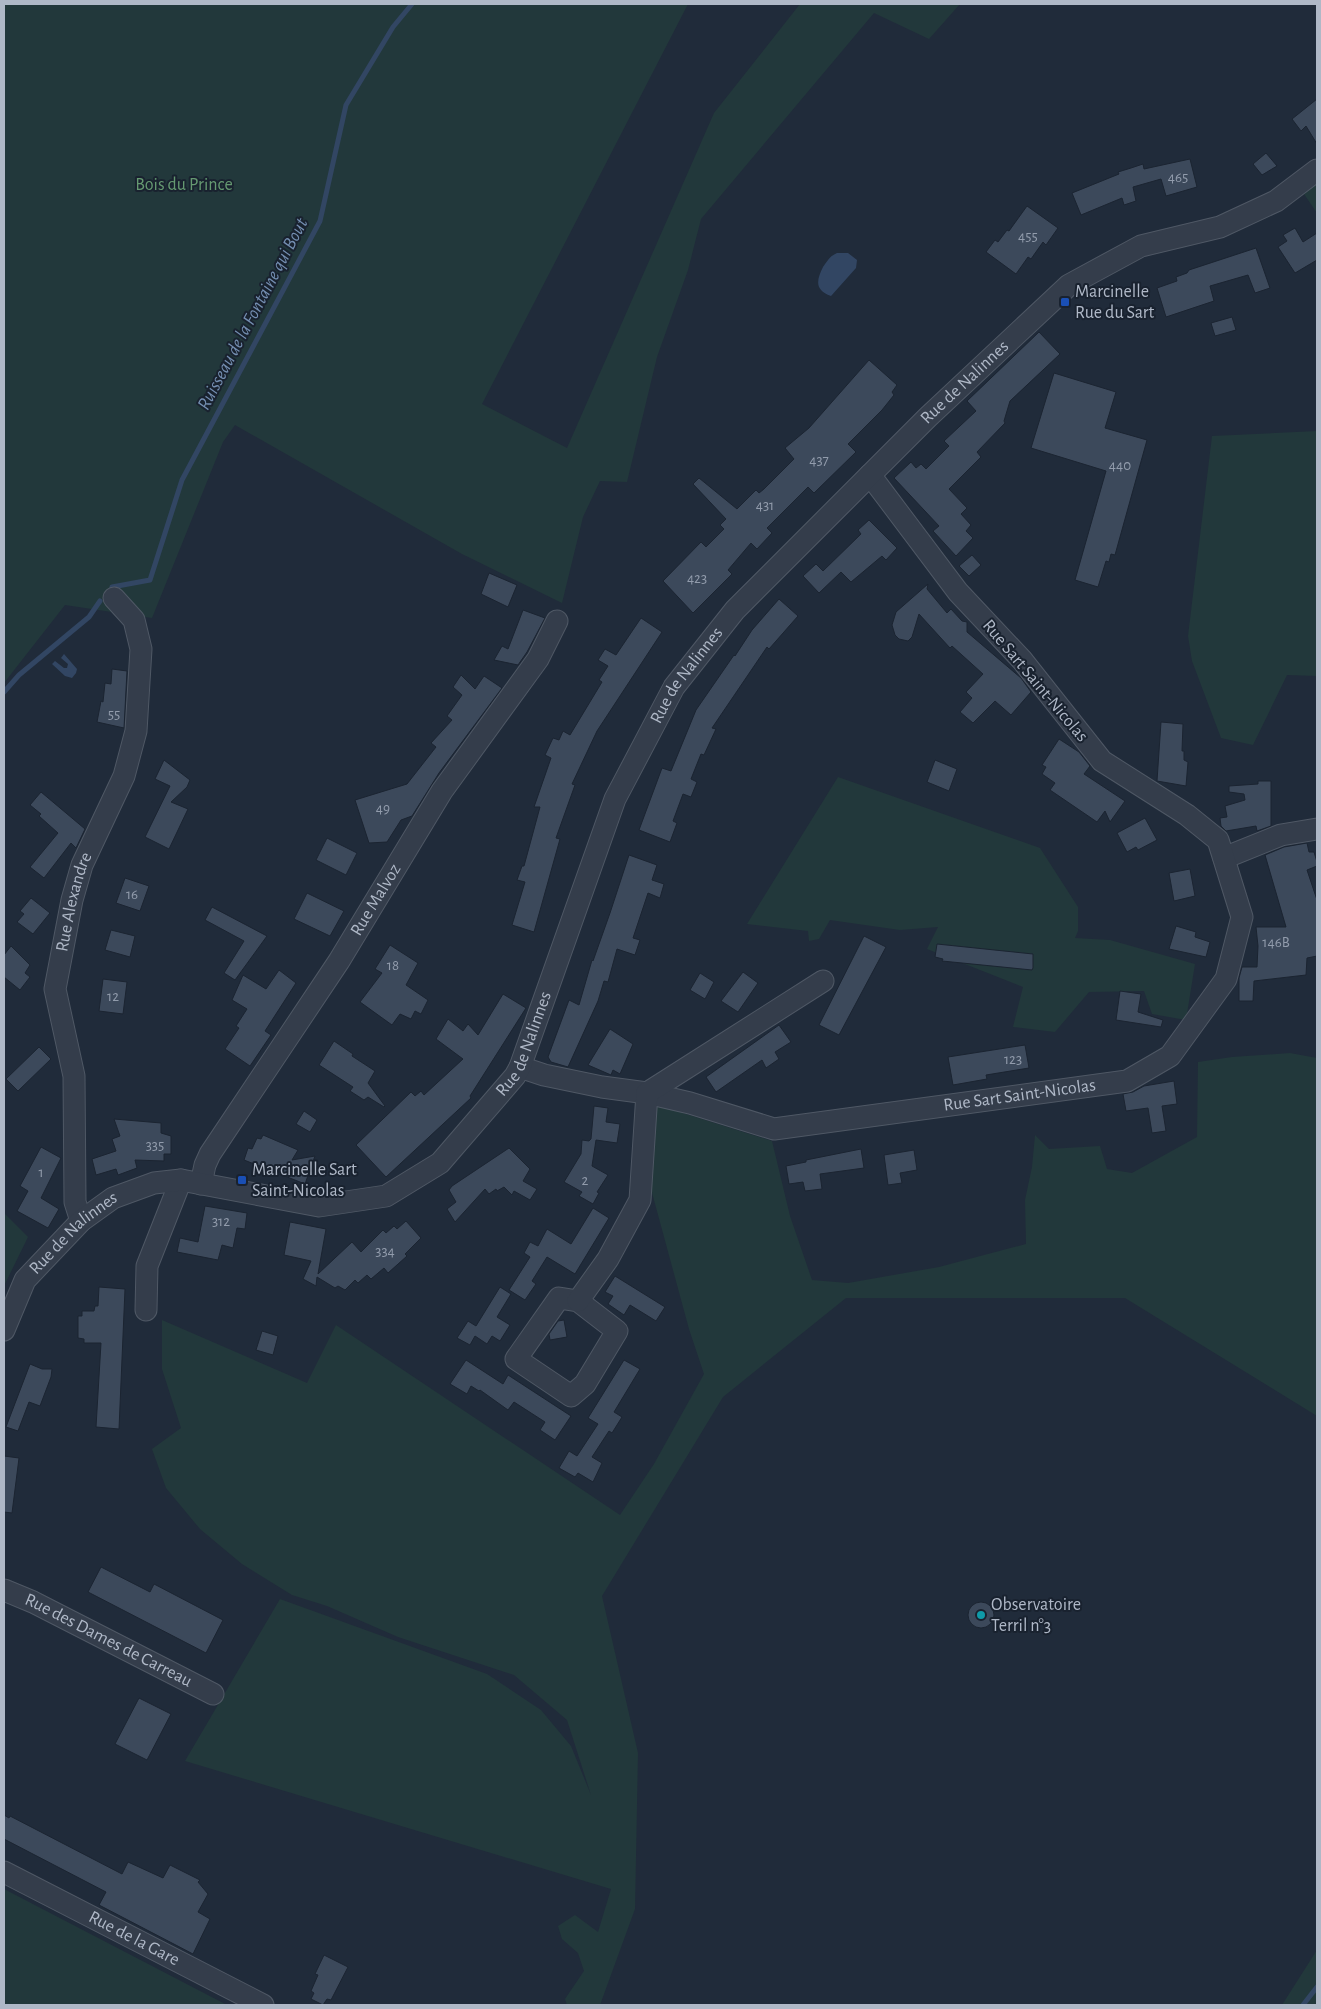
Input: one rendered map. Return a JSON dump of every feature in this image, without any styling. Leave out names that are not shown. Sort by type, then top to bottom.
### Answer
[{"type":"street","name":"Rue de Nalinnes","points":[[4,1330],[25,1280],[81,1221],[113,1198],[154,1183],[191,1182],[319,1206],[386,1196],[440,1163],[515,1076],[520,1067],[616,799],[674,687],[734,610],[928,417],[1069,284],[1141,246],[1228,224],[1276,201],[1317,170]]},
{"type":"street","name":"Rue Sart Saint-Nicolas","points":[[520,1067],[544,1075],[602,1087],[647,1093],[690,1103],[774,1130],[1127,1082],[1170,1056],[1226,978],[1242,917],[1218,840],[1195,821],[1102,761],[1022,660],[958,592],[870,475]]},
{"type":"street","name":"Rue Alexandre","points":[[81,1221],[75,1202],[74,1076],[55,989],[72,900],[82,865],[124,776],[136,731],[140,649],[134,620],[114,598]]},
{"type":"street","name":"Rue Malvoz","points":[[191,1182],[205,1165],[210,1154],[342,957],[442,790],[538,659],[557,620]]},
{"type":"street","points":[[1224,858],[1281,835],[1317,829]]},
{"type":"street","points":[[578,1301],[608,1259],[640,1200],[647,1093],[823,981]]},
{"type":"street","points":[[146,1310],[147,1266],[191,1182]]},
{"type":"street","points":[[559,1298],[578,1301],[617,1331],[585,1384],[571,1396],[516,1359],[559,1298]]},
{"type":"street","name":"Rue des Dames de Carreau","points":[[4,1590],[33,1602],[213,1694]]},
{"type":"street","name":"Rue de la Gare","points":[[4,1872],[263,2005]]},
{"type":"green space","name":"Bois du Prince","points":[[4,4],[688,4],[482,404],[567,448],[714,113],[800,4],[960,4],[929,39],[874,13],[701,219],[688,270],[657,357],[627,482],[600,481],[583,517],[562,603],[462,554],[235,425],[223,442],[152,618],[65,605],[4,683]]},
{"type":"green space","points":[[1317,184],[1317,213],[1304,194]]},
{"type":"green space","points":[[1317,431],[1317,676],[1287,675],[1253,745],[1221,738],[1192,661],[1188,636],[1212,436]]},
{"type":"green space","points":[[838,777],[1040,848],[1078,907],[1078,931],[1075,938],[1110,940],[1195,964],[1186,1020],[1152,1014],[1144,991],[1089,992],[1055,1032],[1013,1027],[1023,987],[927,949],[938,927],[900,930],[830,920],[819,939],[809,941],[808,931],[747,924]]},
{"type":"green space","points":[[1290,1053],[1317,1058],[1317,1416],[1125,1298],[846,1298],[723,1397],[602,1596],[638,1753],[635,1909],[600,2005],[567,2005],[565,1999],[584,1971],[578,1953],[562,1939],[558,1926],[575,1915],[598,1932],[611,1889],[185,1761],[280,1599],[487,1674],[541,1710],[571,1746],[591,1795],[567,1720],[514,1675],[398,1637],[327,1606],[292,1595],[242,1564],[200,1529],[166,1488],[152,1449],[181,1428],[162,1369],[162,1320],[307,1383],[336,1325],[620,1515],[654,1464],[704,1374],[689,1329],[651,1189],[651,1103],[772,1141],[790,1216],[812,1280],[848,1283],[939,1267],[1026,1244],[1025,1200],[1032,1167],[1035,1135],[1049,1149],[1100,1146],[1107,1169],[1132,1173],[1197,1137],[1198,1062],[1232,1057]]},
{"type":"green space","points":[[4,1213],[28,1237],[4,1286]]},
{"type":"green space","points":[[4,1889],[227,2005],[4,2005]]},
{"type":"green space","points":[[1317,1950],[1317,2005],[1282,2005]]},
{"type":"water","points":[[837,253],[848,253],[857,260],[856,268],[831,296],[822,291],[818,281],[823,267]]},
{"type":"water","points":[[64,654],[77,669],[72,678],[65,676],[52,664],[55,661],[64,668],[67,668],[68,664],[61,658]]},
{"type":"building","points":[[1317,99],[1317,144],[1306,126],[1301,131],[1292,119]]},
{"type":"building","points":[[1266,153],[1277,166],[1262,175],[1253,164]]},
{"type":"building","points":[[1190,159],[1197,187],[1166,196],[1161,179],[1133,187],[1136,201],[1124,205],[1122,198],[1081,215],[1072,193],[1119,174],[1118,172],[1143,164],[1144,169]]},
{"type":"building","points":[[1027,206],[1058,228],[1046,245],[1043,242],[1031,259],[1028,257],[1016,274],[986,252],[995,240],[998,242],[1007,230],[1009,231]]},
{"type":"building","points":[[1295,228],[1303,242],[1317,233],[1317,260],[1295,273],[1278,247],[1287,241],[1283,235]]},
{"type":"building","points":[[1256,248],[1270,288],[1255,293],[1248,275],[1210,286],[1214,301],[1166,317],[1157,288],[1177,281],[1176,277],[1187,273],[1189,270]]},
{"type":"building","points":[[1232,317],[1236,330],[1215,336],[1211,323]]},
{"type":"building","points":[[1039,332],[1060,354],[1010,401],[1005,423],[977,452],[981,457],[949,489],[967,508],[961,514],[971,525],[966,531],[973,538],[956,556],[933,531],[939,526],[894,478],[911,462],[916,468],[921,464],[926,469],[949,446],[944,441],[976,411],[967,401]]},
{"type":"building","points":[[869,360],[897,385],[892,392],[894,395],[882,410],[848,444],[856,452],[814,493],[808,487],[767,528],[772,533],[757,549],[751,543],[728,570],[732,574],[693,613],[663,581],[701,542],[706,547],[724,529],[720,525],[726,519],[693,484],[699,478],[737,509],[756,490],[759,493],[764,489],[794,459],[785,448],[809,428]]},
{"type":"building","points":[[1054,373],[1116,392],[1105,428],[1147,440],[1115,555],[1111,554],[1109,562],[1106,561],[1098,587],[1075,580],[1106,471],[1031,448]]},
{"type":"building","points":[[869,520],[897,548],[886,560],[882,556],[851,582],[841,572],[819,593],[803,576],[816,564],[823,571],[861,534],[858,530]]},
{"type":"building","points":[[972,555],[981,565],[969,576],[959,566]]},
{"type":"building","points":[[489,573],[517,585],[508,607],[481,594]]},
{"type":"building","points":[[928,584],[927,589],[947,613],[951,609],[962,621],[967,622],[967,632],[1021,678],[1031,692],[1011,715],[995,701],[973,723],[960,712],[972,698],[966,692],[983,674],[952,646],[950,648],[919,614],[912,637],[908,641],[899,639],[895,635],[892,625],[896,612]]},
{"type":"building","points":[[779,599],[798,616],[769,649],[767,647],[712,728],[716,729],[704,755],[701,754],[691,779],[697,782],[691,797],[683,794],[673,821],[677,823],[670,842],[639,830],[662,768],[671,771],[696,710],[752,630]]},
{"type":"building","points":[[523,610],[545,618],[527,652],[518,665],[494,660],[502,646],[508,649]]},
{"type":"building","points":[[641,618],[662,632],[597,731],[572,784],[575,785],[556,838],[560,839],[534,932],[512,925],[525,882],[517,880],[522,866],[524,866],[540,807],[534,807],[551,758],[545,755],[553,738],[559,740],[563,731],[570,735],[602,682],[599,680],[608,666],[598,660],[605,649],[616,655]]},
{"type":"building","points":[[112,669],[127,671],[124,728],[97,722],[101,701],[103,702],[105,683],[111,684]]},
{"type":"building","points":[[461,675],[475,689],[484,676],[502,688],[439,773],[412,816],[401,820],[387,842],[369,843],[355,800],[407,784],[436,747],[431,743],[452,720],[447,716],[462,695],[453,687]]},
{"type":"building","points":[[1161,722],[1183,724],[1182,751],[1184,751],[1184,760],[1188,762],[1186,786],[1157,781]]},
{"type":"building","points":[[1059,739],[1079,752],[1090,766],[1084,774],[1125,801],[1110,822],[1105,811],[1097,822],[1050,790],[1055,783],[1042,774],[1046,767],[1042,765]]},
{"type":"building","points":[[164,760],[190,780],[187,787],[171,802],[188,809],[169,849],[145,837],[170,786],[155,779]]},
{"type":"building","points":[[935,760],[957,769],[949,791],[927,782]]},
{"type":"building","points":[[1258,781],[1271,781],[1271,826],[1257,831],[1256,826],[1226,831],[1221,826],[1220,818],[1227,817],[1225,806],[1245,800],[1244,794],[1229,792],[1229,786],[1258,784]]},
{"type":"building","points":[[41,792],[85,829],[76,848],[71,843],[44,878],[30,867],[58,833],[30,805]]},
{"type":"building","points":[[1145,818],[1157,840],[1138,850],[1136,847],[1127,852],[1117,833]]},
{"type":"building","points":[[327,838],[357,853],[346,875],[316,860]]},
{"type":"building","points":[[1307,843],[1309,852],[1314,852],[1317,862],[1317,866],[1307,870],[1317,900],[1317,956],[1307,958],[1306,975],[1254,981],[1253,1001],[1239,1001],[1239,978],[1242,967],[1257,967],[1258,946],[1256,927],[1286,927],[1265,855],[1284,847]]},
{"type":"building","points":[[629,855],[657,865],[652,880],[664,884],[660,898],[648,893],[633,938],[640,940],[635,955],[617,949],[608,982],[604,981],[598,1001],[568,1067],[551,1062],[548,1057],[569,1000],[579,1005],[592,960]]},
{"type":"building","points":[[1190,869],[1195,896],[1174,901],[1169,873]]},
{"type":"building","points":[[125,878],[149,886],[140,911],[116,903]]},
{"type":"building","points":[[307,893],[344,911],[330,936],[294,919]]},
{"type":"building","points":[[31,898],[50,913],[33,934],[17,922],[24,914],[20,911]]},
{"type":"building","points":[[212,907],[267,936],[235,980],[224,973],[244,941],[205,920]]},
{"type":"building","points":[[1176,926],[1196,932],[1195,937],[1210,942],[1206,957],[1169,949]]},
{"type":"building","points":[[111,930],[135,936],[130,957],[105,950]]},
{"type":"building","points":[[864,936],[886,947],[839,1035],[819,1025]]},
{"type":"building","points":[[937,944],[1033,954],[1033,968],[1032,970],[942,961],[943,959],[935,957]]},
{"type":"building","points":[[390,945],[418,963],[406,985],[428,1000],[421,1014],[415,1011],[411,1019],[400,1014],[392,1025],[360,1002],[382,973],[375,969]]},
{"type":"building","points":[[11,946],[30,965],[25,973],[30,977],[20,990],[4,977],[4,955]]},
{"type":"building","points":[[279,970],[296,983],[265,1031],[271,1035],[250,1066],[225,1049],[239,1028],[236,1026],[247,1009],[232,1000],[243,975],[266,989]]},
{"type":"building","points":[[743,972],[758,983],[738,1012],[721,1001]]},
{"type":"building","points":[[700,973],[714,982],[705,999],[690,990]]},
{"type":"building","points":[[103,979],[127,982],[123,1014],[99,1011]]},
{"type":"building","points":[[1120,991],[1141,994],[1138,1012],[1163,1020],[1161,1027],[1116,1020]]},
{"type":"building","points":[[503,994],[526,1008],[470,1096],[471,1098],[386,1177],[356,1145],[411,1092],[415,1096],[421,1091],[424,1095],[463,1059],[436,1039],[448,1019],[463,1031],[468,1024],[478,1035]]},
{"type":"building","points":[[779,1025],[791,1042],[775,1052],[779,1059],[766,1068],[762,1060],[716,1092],[706,1077]]},
{"type":"building","points":[[610,1029],[633,1044],[620,1074],[613,1070],[611,1075],[588,1065]]},
{"type":"building","points":[[334,1041],[375,1071],[368,1083],[384,1107],[368,1097],[364,1100],[350,1091],[353,1087],[319,1065]]},
{"type":"building","points":[[1025,1045],[1029,1068],[986,1075],[987,1079],[953,1085],[948,1057]]},
{"type":"building","points":[[39,1047],[51,1059],[18,1091],[6,1079]]},
{"type":"building","points":[[1174,1081],[1177,1104],[1162,1106],[1166,1131],[1152,1133],[1148,1108],[1126,1111],[1123,1094],[1133,1092],[1144,1086]]},
{"type":"building","points":[[594,1106],[608,1108],[606,1122],[620,1124],[617,1143],[596,1140],[592,1166],[608,1175],[597,1192],[599,1193],[593,1204],[579,1196],[582,1192],[564,1182],[581,1154],[582,1140],[589,1141],[591,1139]]},
{"type":"building","points":[[304,1111],[317,1120],[310,1132],[296,1124]]},
{"type":"building","points":[[114,1119],[161,1123],[161,1133],[171,1136],[171,1154],[164,1154],[164,1161],[135,1160],[137,1168],[118,1175],[116,1169],[96,1175],[92,1159],[116,1151],[112,1139],[120,1136]]},
{"type":"building","points":[[263,1135],[298,1150],[292,1160],[315,1156],[305,1184],[244,1160],[248,1148],[252,1149],[257,1138],[261,1139]]},
{"type":"building","points":[[41,1147],[61,1158],[41,1198],[59,1209],[48,1228],[17,1211],[28,1191],[20,1186]]},
{"type":"building","points":[[509,1148],[530,1169],[523,1181],[537,1189],[530,1200],[514,1191],[512,1195],[504,1187],[497,1191],[496,1189],[489,1194],[485,1189],[455,1222],[447,1209],[456,1202],[449,1190],[452,1186]]},
{"type":"building","points":[[861,1149],[864,1168],[820,1174],[822,1189],[805,1191],[803,1182],[789,1184],[786,1166]]},
{"type":"building","points":[[914,1150],[917,1170],[900,1173],[902,1183],[888,1185],[884,1155]]},
{"type":"building","points":[[205,1206],[247,1213],[245,1229],[237,1228],[233,1248],[222,1245],[218,1260],[177,1252],[180,1238],[198,1242]]},
{"type":"building","points":[[593,1208],[609,1218],[575,1274],[547,1257],[532,1281],[536,1284],[525,1300],[509,1290],[530,1257],[524,1253],[530,1242],[538,1246],[547,1229],[571,1244]]},
{"type":"building","points":[[406,1221],[421,1238],[405,1254],[407,1256],[388,1273],[384,1268],[371,1279],[367,1275],[358,1283],[355,1280],[345,1290],[338,1286],[335,1288],[317,1277],[316,1286],[303,1279],[311,1261],[284,1255],[290,1222],[326,1229],[318,1274],[352,1242],[361,1252],[383,1230],[386,1233],[394,1226],[397,1229]]},
{"type":"building","points":[[615,1276],[665,1307],[656,1321],[630,1305],[624,1315],[608,1304],[613,1296],[605,1292]]},
{"type":"building","points":[[99,1287],[125,1289],[119,1429],[96,1427],[101,1343],[84,1343],[84,1339],[78,1338],[78,1316],[82,1316],[82,1311],[94,1311],[95,1306],[98,1306]]},
{"type":"building","points":[[500,1287],[511,1294],[497,1317],[510,1325],[500,1341],[492,1336],[487,1344],[475,1336],[470,1345],[457,1338],[468,1321],[476,1326]]},
{"type":"building","points":[[564,1320],[567,1337],[550,1340],[549,1334],[558,1321]]},
{"type":"building","points":[[262,1331],[278,1336],[273,1355],[256,1350]]},
{"type":"building","points":[[466,1360],[503,1384],[508,1375],[571,1416],[555,1440],[540,1430],[545,1422],[514,1402],[508,1410],[480,1390],[471,1386],[467,1394],[450,1384]]},
{"type":"building","points":[[624,1360],[640,1369],[614,1412],[622,1417],[612,1433],[609,1431],[592,1457],[602,1463],[593,1482],[578,1473],[575,1477],[559,1468],[569,1451],[577,1456],[598,1424],[588,1418]]},
{"type":"building","points":[[30,1364],[42,1369],[52,1369],[51,1377],[40,1406],[29,1402],[18,1431],[6,1427]]},
{"type":"building","points":[[4,1456],[19,1458],[12,1513],[4,1512]]},
{"type":"building","points":[[101,1567],[150,1592],[154,1584],[223,1620],[206,1653],[88,1592]]},
{"type":"building","name":"Observatoire Terril n°3","points":[[981,1602],[990,1606],[994,1615],[990,1624],[981,1628],[972,1624],[968,1615],[972,1606]]},
{"type":"building","points":[[139,1698],[171,1714],[147,1760],[115,1744]]},
{"type":"building","points":[[4,1815],[9,1818],[10,1816],[122,1874],[128,1862],[163,1878],[170,1865],[200,1880],[198,1882],[208,1894],[198,1912],[210,1919],[193,1954],[99,1905],[106,1892],[4,1839]]},
{"type":"building","points":[[324,1955],[348,1967],[331,2000],[327,1999],[323,2005],[311,1999],[314,1993],[311,1991],[318,1975],[315,1974]]},
{"type":"waterway","name":"Ruisseau de la Fontaine qui Bout","points":[[112,587],[150,580],[182,480],[320,221],[346,105],[393,27],[412,4]]},
{"type":"waterway","name":"Ruisseau de la Fontaine qui Bout","points":[[4,692],[19,675],[89,617],[100,601]]},
{"type":"waterway","points":[[1303,2005],[1317,1987]]},
{"type":"place","name":"Marcinelle Rue du Sart","points":[[1065,302]]},
{"type":"place","name":"Marcinelle Sart Saint-Nicolas","points":[[242,1180]]},
{"type":"place","name":"Observatoire Terril n°3","points":[[981,1615]]}]
